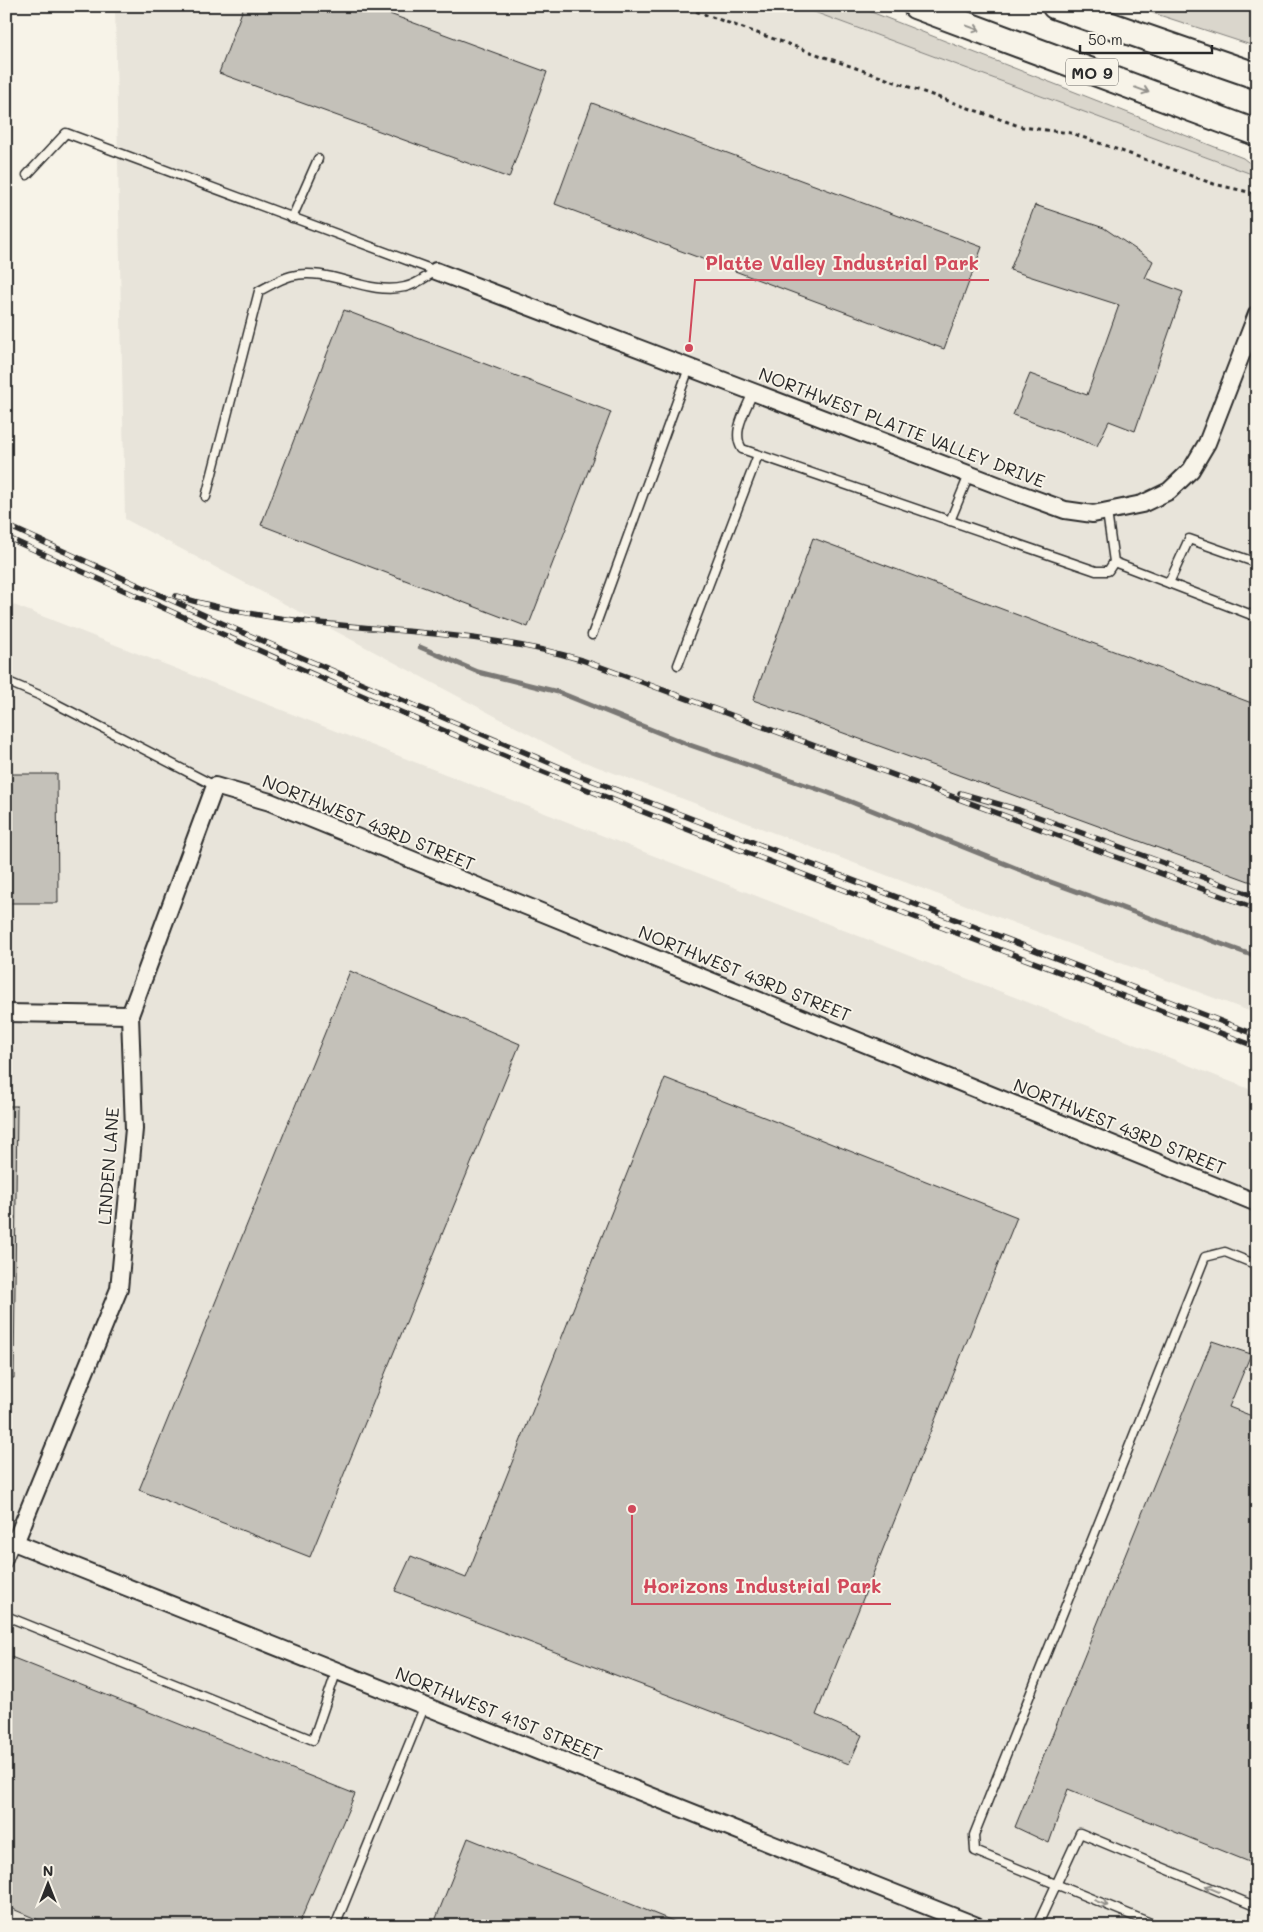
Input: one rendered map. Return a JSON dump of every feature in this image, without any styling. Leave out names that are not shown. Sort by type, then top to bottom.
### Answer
[{"type":"main road","name":"MO 9","points":[[916,6],[1257,133]]},
{"type":"main road","points":[[1055,6],[1257,76]]},
{"type":"street","name":"NORTHWEST PLATTE VALLEY DRIVE","points":[[436,271],[969,475],[1066,510],[1094,514],[1142,504],[1169,491],[1191,470],[1207,443],[1257,314]]},
{"type":"street","name":"LINDEN LANE","points":[[11,1541],[119,1289],[134,1129],[130,1015],[215,786]]},
{"type":"street","name":"NORTHWEST 43RD STREET","points":[[215,786],[270,802],[1257,1203]]},
{"type":"street","points":[[6,1013],[130,1015]]},
{"type":"street","name":"NORTHWEST 41ST STREET","points":[[11,1541],[977,1926]]},
{"type":"lane","points":[[27,175],[66,133],[436,271]]},
{"type":"lane","points":[[292,218],[318,159]]},
{"type":"lane","points":[[206,497],[259,291],[291,276],[310,274],[372,288],[406,287],[436,271]]},
{"type":"lane","points":[[592,635],[689,368]]},
{"type":"lane","points":[[753,392],[736,434],[742,449],[1096,571],[1108,571],[1114,562],[1107,512]]},
{"type":"lane","points":[[678,665],[758,455]]},
{"type":"lane","points":[[950,521],[969,475]]},
{"type":"lane","points":[[1169,583],[1189,539],[1257,563]]},
{"type":"lane","points":[[1114,562],[1257,617]]},
{"type":"lane","points":[[6,681],[39,695],[215,786]]},
{"type":"lane","points":[[1158,1926],[975,1851],[974,1835],[1205,1257],[1225,1252],[1257,1265]]},
{"type":"lane","points":[[6,1565],[11,1541]]},
{"type":"lane","points":[[6,1616],[313,1740],[337,1670]]},
{"type":"lane","points":[[335,1926],[425,1705]]},
{"type":"lane","points":[[1037,1926],[1080,1833],[1257,1907]]},
{"type":"path","points":[[681,6],[1022,127],[1071,133],[1214,184],[1257,194]]},
{"type":"shaded area","points":[[115,6],[798,6],[1257,176],[1257,1014],[574,758],[125,519]]},
{"type":"shaded area","points":[[798,6],[856,6],[1243,158],[1257,169],[1257,176]]},
{"type":"shaded area","points":[[1134,6],[1257,6],[1257,47],[1150,12]]},
{"type":"shaded area","points":[[6,602],[1257,1092],[1257,1926],[6,1926]]},
{"type":"building","points":[[244,6],[368,6],[547,72],[509,178],[219,73]]},
{"type":"building","points":[[592,103],[982,247],[944,349],[555,204]]},
{"type":"building","points":[[1035,205],[1104,228],[1153,261],[1145,278],[1183,292],[1135,431],[1109,421],[1097,446],[1013,415],[1030,374],[1087,395],[1119,305],[1010,270]]},
{"type":"building","points":[[344,310],[611,412],[528,627],[261,525]]},
{"type":"building","points":[[813,538],[1257,705],[1257,884],[753,700]]},
{"type":"building","points":[[6,774],[57,774],[58,903],[6,903]]},
{"type":"building","points":[[350,971],[520,1044],[310,1557],[139,1490]]},
{"type":"building","points":[[665,1078],[1017,1217],[816,1715],[862,1735],[849,1764],[395,1591],[411,1556],[466,1578]]},
{"type":"building","points":[[6,1106],[17,1106],[14,1378],[6,1378]]},
{"type":"building","points":[[1212,1341],[1251,1354],[1229,1407],[1257,1418],[1257,1865],[1068,1789],[1049,1843],[1015,1827]]},
{"type":"building","points":[[6,1655],[355,1794],[298,1926],[52,1926],[6,1906]]},
{"type":"building","points":[[468,1838],[685,1926],[433,1926]]},
{"type":"waterway","points":[[420,647],[478,672],[558,692],[687,744],[829,793],[1048,881],[1257,957]]},
{"type":"railway","points":[[6,525],[237,630],[583,777],[1257,1035]]},
{"type":"railway","points":[[6,537],[251,647],[497,753],[781,866],[1257,1047]]},
{"type":"railway","points":[[176,596],[226,609],[277,618],[482,639],[582,660],[1257,909]]},
{"type":"railway","points":[[960,793],[1019,810],[1257,897]]},
{"type":"place","name":"Platte Valley Industrial Park","points":[[689,348]]},
{"type":"place","name":"Horizons Industrial Park","points":[[632,1509]]}]
